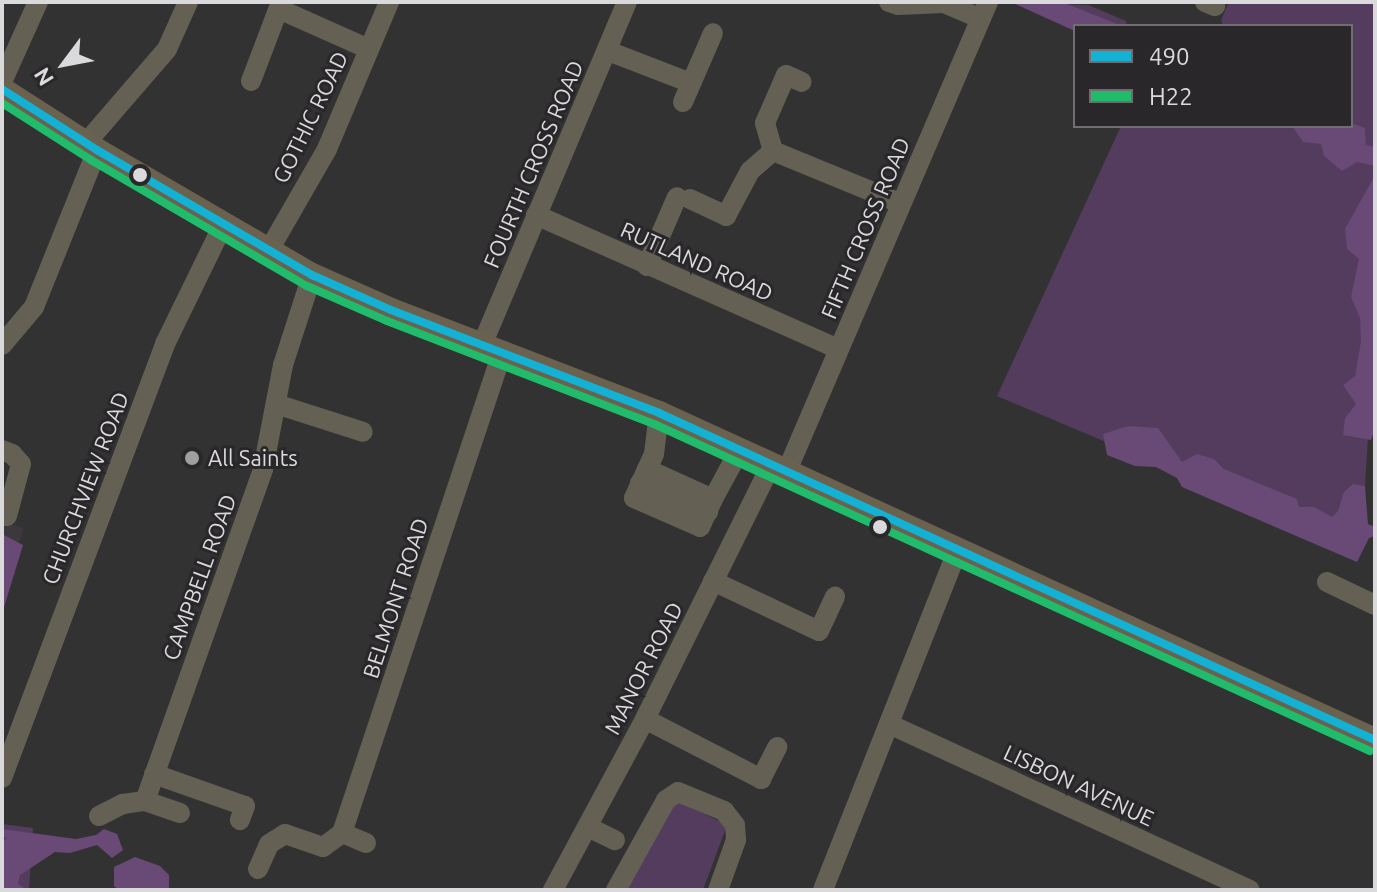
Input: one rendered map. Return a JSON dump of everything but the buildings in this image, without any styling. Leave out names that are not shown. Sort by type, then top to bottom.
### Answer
[{"type":"main road","points":[[2,89],[91,146],[312,275],[391,310],[659,413],[1375,740]]},
{"type":"street","points":[[2,82],[38,2]]},
{"type":"street","points":[[2,345],[34,307],[91,146],[167,49],[188,2]]},
{"type":"street","name":"GOTHIC ROAD","points":[[269,250],[327,149],[389,2]]},
{"type":"street","name":"FOURTH CROSS ROAD","points":[[492,349],[536,215],[627,2]]},
{"type":"street","points":[[889,2],[898,5],[944,3],[984,10]]},
{"type":"street","points":[[251,81],[280,5],[369,49]]},
{"type":"street","name":"FIFTH CROSS ROAD","points":[[778,469],[839,349],[984,10]]},
{"type":"street","points":[[608,51],[687,92],[713,33]]},
{"type":"street","points":[[773,151],[765,123],[786,75],[802,82]]},
{"type":"street","points":[[773,151],[900,203]]},
{"type":"street","points":[[647,266],[683,198],[726,216],[750,171],[773,151]]},
{"type":"street","name":"RUTLAND ROAD","points":[[536,215],[839,349]]},
{"type":"street","name":"CHURCHVIEW ROAD","points":[[2,776],[165,344],[224,223]]},
{"type":"street","name":"CAMPBELL ROAD","points":[[145,801],[263,469],[283,365],[312,275]]},
{"type":"street","name":"BELMONT ROAD","points":[[342,833],[492,349]]},
{"type":"street","points":[[276,404],[363,432]]},
{"type":"street","points":[[659,413],[648,466],[634,498],[700,527],[739,451]]},
{"type":"street","points":[[7,452],[21,464],[7,516]]},
{"type":"street","points":[[648,466],[715,495]]},
{"type":"street","name":"MANOR ROAD","points":[[553,890],[645,719],[713,581],[778,469]]},
{"type":"street","points":[[823,890],[957,551]]},
{"type":"street","points":[[713,581],[819,631],[835,597]]},
{"type":"street","points":[[1327,582],[1375,605]]},
{"type":"street","points":[[645,719],[761,779],[777,747]]},
{"type":"street","name":"LISBON AVENUE","points":[[889,724],[1250,890]]},
{"type":"street","points":[[154,774],[245,806],[240,820]]},
{"type":"street","points":[[616,890],[628,846],[672,794],[684,792],[724,811],[735,825],[736,840],[718,890]]},
{"type":"street","points":[[99,816],[123,804],[145,801],[180,813]]},
{"type":"street","points":[[588,827],[628,846]]},
{"type":"street","points":[[258,869],[269,844],[285,834],[323,847],[342,833],[366,843]]},
{"type":"shaded area","points":[[1011,2],[1088,5],[1126,21],[1127,24],[1073,24],[1073,30]]},
{"type":"shaded area","points":[[1011,2],[1062,2],[1117,24],[1073,24],[1073,30]]},
{"type":"shaded area","points":[[1229,2],[1375,2],[1375,325],[1361,550],[997,396],[1120,128],[1353,128],[1353,24],[1222,24],[1221,20]]},
{"type":"shaded area","points":[[1353,124],[1365,128],[1366,145],[1375,147],[1375,166],[1357,162],[1342,171],[1324,156],[1321,144],[1303,142],[1293,128],[1353,128]]},
{"type":"shaded area","points":[[1375,175],[1375,429],[1371,440],[1343,435],[1345,418],[1356,404],[1343,385],[1355,376],[1361,341],[1360,318],[1351,297],[1359,259],[1347,249],[1345,229]]},
{"type":"shaded area","points":[[1128,426],[1158,428],[1182,462],[1197,454],[1214,459],[1224,469],[1297,499],[1299,507],[1314,507],[1332,517],[1338,511],[1344,492],[1353,484],[1365,486],[1368,524],[1375,527],[1375,536],[1369,538],[1357,562],[1182,487],[1177,478],[1156,467],[1135,466],[1107,455],[1103,434]]},
{"type":"shaded area","points":[[2,520],[24,529],[2,590]]},
{"type":"shaded area","points":[[2,534],[23,545],[2,614]]},
{"type":"shaded area","points":[[674,799],[727,825],[703,890],[625,890]]},
{"type":"shaded area","points":[[2,824],[33,828],[29,889],[32,890],[2,890]]},
{"type":"shaded area","points":[[2,829],[76,839],[96,835],[104,829],[117,834],[123,850],[112,858],[97,845],[70,853],[55,852],[20,875],[18,884],[27,890],[2,890],[2,842],[7,838],[2,836]]},
{"type":"shaded area","points":[[135,857],[160,866],[169,875],[169,890],[119,890],[114,886],[114,867]]},
{"type":"transit line","name":"490","points":[[2,89],[97,150],[312,275],[391,310],[659,413],[1375,740]]},
{"type":"transit line","name":"H22","points":[[2,103],[91,160],[307,286],[387,321],[654,424],[1370,751]]},
{"type":"place","name":"All Saints","points":[[192,458]]}]
